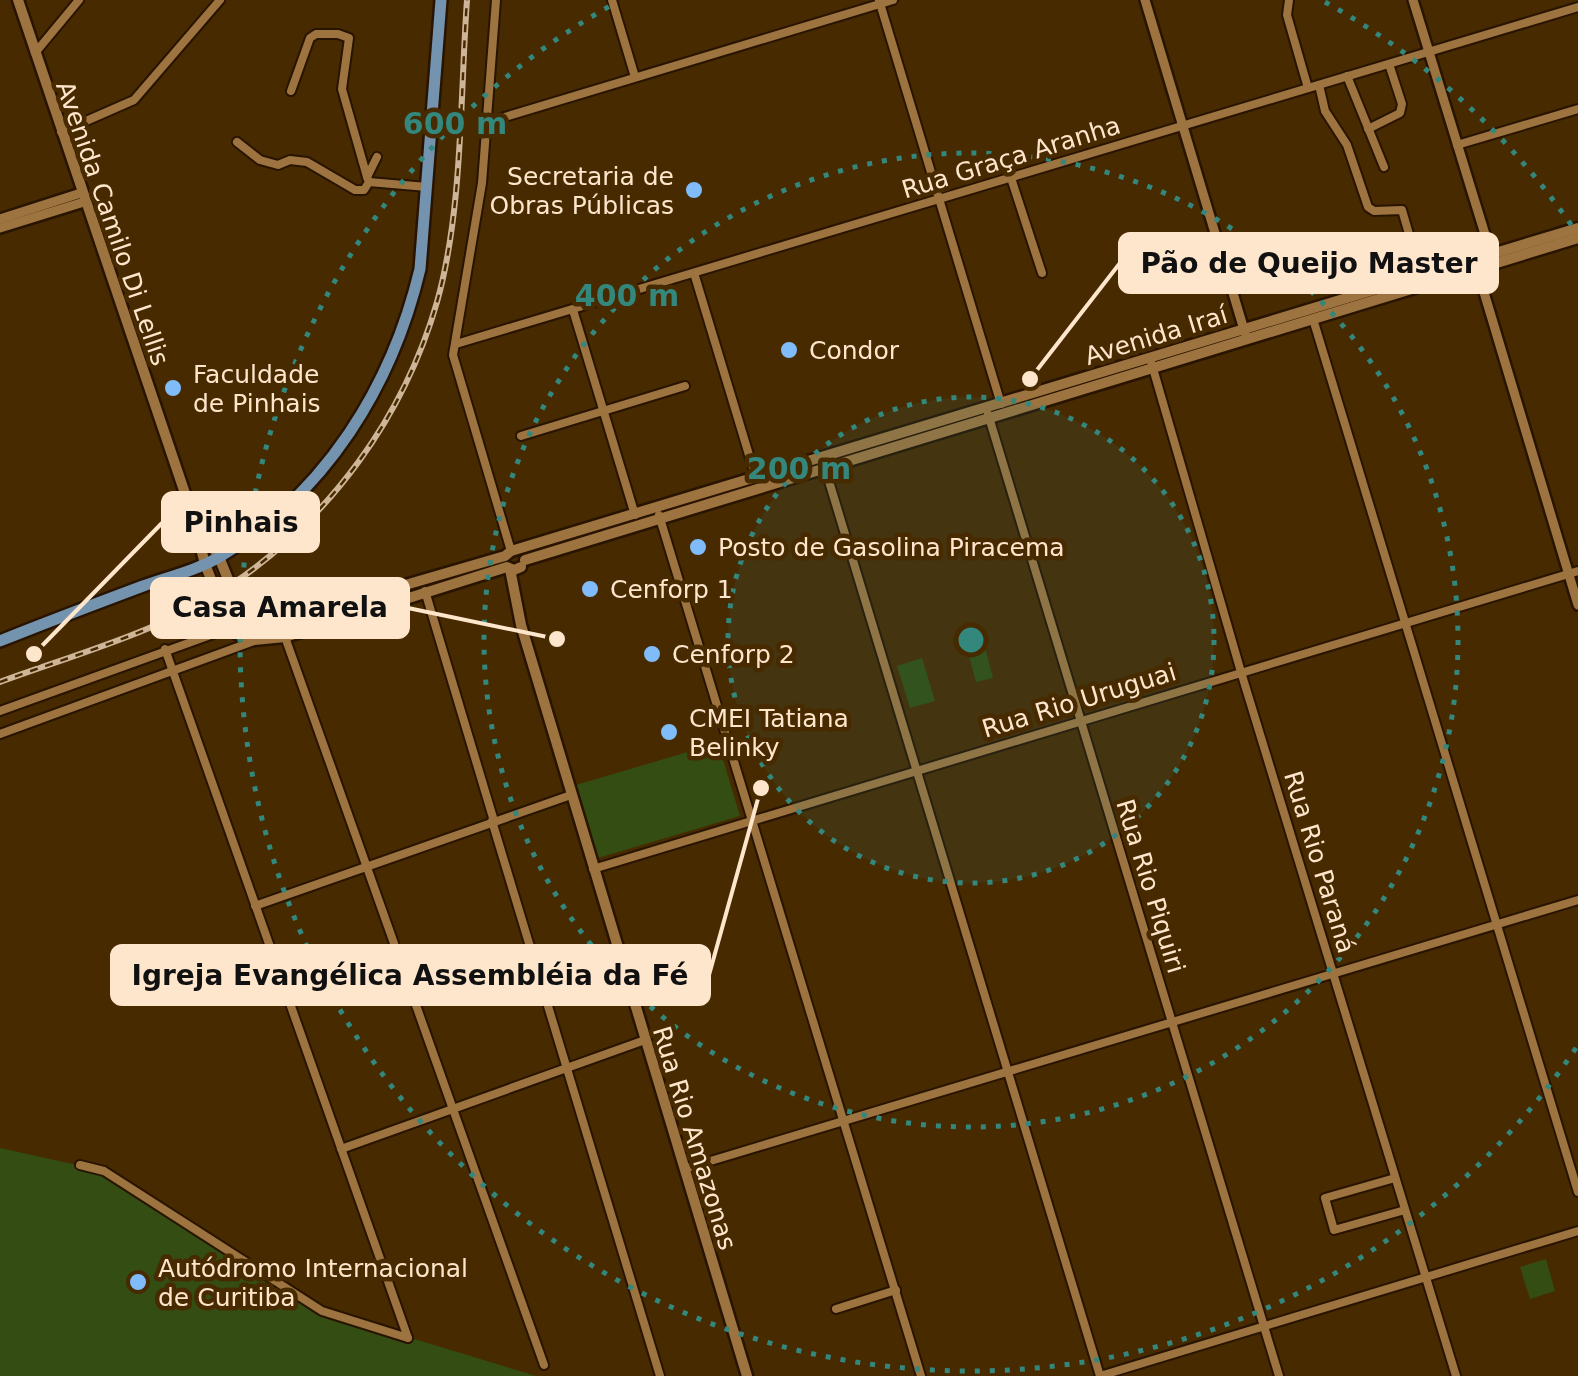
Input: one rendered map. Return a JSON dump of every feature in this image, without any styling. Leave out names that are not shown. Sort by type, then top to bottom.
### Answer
[{"type":"main road","name":"Avenida Camilo Di Lellis","points":[[18,0],[192,514],[205,564],[230,628]]},
{"type":"main road","points":[[0,640],[220,558],[303,488],[348,436],[377,391],[410,311],[420,269],[441,0]]},
{"type":"main road","name":"Avenida Iraí","points":[[1271,326],[1314,319],[1477,270],[1493,259],[1578,228]]},
{"type":"main road","name":"Avenida Iraí","points":[[243,616],[256,624],[271,624],[514,560],[756,478],[843,457],[988,413],[1246,334],[1421,275],[1578,238]]},
{"type":"main road","name":"Avenida Iraí","points":[[988,413],[1001,404],[1128,370]]},
{"type":"main road","name":"Avenida Iraí","points":[[254,640],[285,637],[485,574],[634,516],[825,468],[843,457]]},
{"type":"main road","name":"Avenida Camilo Di Lellis","points":[[192,514],[220,558],[243,616]]},
{"type":"main road","name":"Rua Rio Amazonas","points":[[514,560],[520,625],[746,1376]]},
{"type":"main road","points":[[485,574],[501,579],[520,625]]},
{"type":"main road","points":[[230,628],[254,640]]},
{"type":"street","points":[[35,53],[79,0]]},
{"type":"street","points":[[61,132],[134,100],[220,0]]},
{"type":"street","points":[[496,0],[488,122],[473,251],[453,354],[514,560]]},
{"type":"street","points":[[612,0],[635,78]]},
{"type":"street","points":[[488,122],[893,0]]},
{"type":"street","points":[[1145,0],[1246,334]]},
{"type":"street","points":[[1290,0],[1287,15],[1308,88]]},
{"type":"street","points":[[1413,0],[1493,259]]},
{"type":"street","points":[[880,2],[1001,404]]},
{"type":"street","name":"Rua Graça Aranha","points":[[456,344],[1318,85],[1359,69],[1389,64],[1578,7]]},
{"type":"street","points":[[291,91],[310,38],[316,34],[338,34],[349,38],[342,88],[352,110],[368,180]]},
{"type":"street","points":[[1368,129],[1400,113],[1402,104],[1389,64]]},
{"type":"street","points":[[1347,76],[1384,167]]},
{"type":"street","points":[[1318,85],[1326,111],[1347,145],[1368,206],[1374,212],[1402,210],[1421,275]]},
{"type":"street","points":[[1457,145],[1578,109]]},
{"type":"street","points":[[237,142],[260,160],[278,165],[290,160],[306,162],[355,190],[364,190],[378,157]]},
{"type":"street","points":[[1010,178],[1042,273]]},
{"type":"street","points":[[368,180],[428,187]]},
{"type":"street","points":[[0,219],[82,197]]},
{"type":"street","points":[[0,228],[82,197]]},
{"type":"street","points":[[1477,270],[1573,572],[1578,606]]},
{"type":"street","points":[[694,273],[756,478]]},
{"type":"street","points":[[573,310],[634,516]]},
{"type":"street","points":[[1314,319],[1578,1192]]},
{"type":"street","name":"Rua Rio Paraná","points":[[1151,363],[1456,1376]]},
{"type":"street","points":[[521,436],[686,386]]},
{"type":"street","name":"Rua Rio Piquiri","points":[[988,413],[1279,1376]]},
{"type":"street","points":[[825,468],[1100,1376],[1578,1231]]},
{"type":"street","points":[[658,513],[922,1376]]},
{"type":"street","name":"Rua Rio Uruguai","points":[[593,869],[1573,572]]},
{"type":"street","points":[[424,591],[660,1376]]},
{"type":"street","points":[[0,712],[230,628]]},
{"type":"street","points":[[285,637],[544,1365]]},
{"type":"street","name":"Avenida Iraí","points":[[0,734],[254,640]]},
{"type":"street","points":[[80,1165],[104,1171],[322,1311],[408,1338],[164,649]]},
{"type":"street","points":[[255,906],[570,795]]},
{"type":"street","points":[[684,1169],[1578,900]]},
{"type":"street","points":[[341,1150],[644,1040]]},
{"type":"street","points":[[1395,1178],[1325,1198],[1334,1230],[1405,1210]]},
{"type":"street","points":[[836,1309],[896,1290]]},
{"type":"green space","points":[[984,643],[993,678],[976,682],[967,648]]},
{"type":"green space","points":[[922,658],[935,701],[910,708],[897,666]]},
{"type":"green space","points":[[718,743],[740,816],[598,858],[576,785]]},
{"type":"green space","name":"Autódromo Internacional de Curitiba","points":[[0,1148],[104,1171],[322,1311],[536,1376],[0,1376]]},
{"type":"green space","points":[[1546,1259],[1555,1291],[1530,1299],[1520,1267]]},
{"type":"railway","points":[[0,682],[119,640],[205,601],[267,558],[300,529],[359,462],[405,385],[437,302],[456,191],[467,0]]},
{"type":"railway","points":[[160,635],[202,620]]},
{"type":"place","name":"Secretaria de Obras Públicas","points":[[694,190]]},
{"type":"place","name":"Condor","points":[[789,350]]},
{"type":"place","name":"Pão de Queijo Master","points":[[1030,379]]},
{"type":"place","name":"Faculdade de Pinhais","points":[[173,388]]},
{"type":"place","name":"Posto de Gasolina Piracema","points":[[698,547]]},
{"type":"place","name":"Cenforp 1","points":[[590,589]]},
{"type":"place","name":"Casa Amarela","points":[[557,639]]},
{"type":"place","name":"Pinhais","points":[[34,654]]},
{"type":"place","name":"Cenforp 2","points":[[652,654]]},
{"type":"place","name":"CMEI Tatiana Belinky","points":[[669,732]]},
{"type":"place","name":"Igreja Evangélica Assembléia da Fé","points":[[761,788]]},
{"type":"place","name":"Autódromo Internacional de Curitiba","points":[[138,1282]]}]
